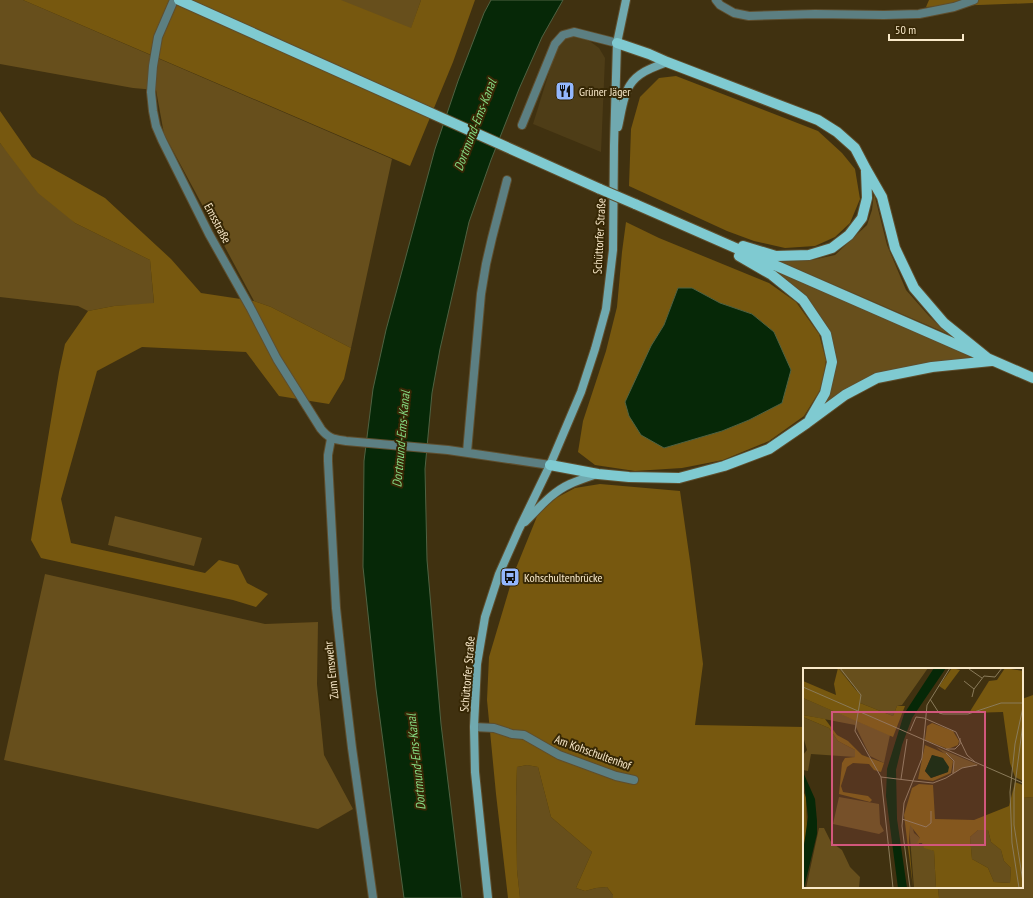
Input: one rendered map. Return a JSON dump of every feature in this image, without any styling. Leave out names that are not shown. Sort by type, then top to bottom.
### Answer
[{"type":"main road","name":"Schüttorfer Straße","points":[[488,898],[475,772],[474,727],[477,664],[485,617],[499,574],[519,528],[550,465],[581,392],[606,309],[613,250],[617,44],[626,0]]},
{"type":"main road","points":[[179,1],[600,189],[991,361],[1033,378]]},
{"type":"main road","points":[[617,44],[649,54],[818,120],[837,132],[855,148],[882,197],[895,248],[914,288],[944,323],[991,361]]},
{"type":"main road","points":[[614,145],[625,95],[630,85],[638,76],[667,62]]},
{"type":"main road","points":[[703,234],[776,256],[809,255],[832,248],[849,235],[862,218],[868,198],[866,170]]},
{"type":"main road","points":[[703,234],[772,275],[802,300],[826,334],[832,362],[826,393],[807,423]]},
{"type":"main road","points":[[550,465],[598,474],[630,477],[679,478],[724,466],[769,449],[845,395],[877,378],[932,367],[991,361]]},
{"type":"main road","points":[[519,528],[544,502],[556,492],[571,484],[598,474]]},
{"type":"street","points":[[716,0],[720,5],[734,13],[749,16],[815,14],[919,14],[954,7],[974,0]]},
{"type":"street","name":"Emsstraße","points":[[179,1],[158,36],[153,66],[152,102],[156,126],[209,234],[277,359],[317,424],[325,435],[331,438]]},
{"type":"street","points":[[522,125],[555,44],[563,34],[574,32],[617,44]]},
{"type":"street","points":[[468,452],[481,294],[492,238],[508,180]]},
{"type":"street","points":[[331,438],[346,441],[468,452],[550,465]]},
{"type":"street","name":"Zum Emswehr","points":[[331,438],[328,461],[336,608],[352,748],[373,898]]},
{"type":"street","name":"Am Kohschultenhof","points":[[474,727],[494,728],[512,734],[524,735],[559,755],[616,776],[634,780]]},
{"type":"shaded area","points":[[0,0],[23,0],[392,159],[351,348],[271,307],[254,301],[164,134],[156,90],[133,88],[0,64]]},
{"type":"shaded area","points":[[23,0],[341,0],[411,28],[421,0],[475,0],[453,62],[410,166]]},
{"type":"shaded area","points":[[339,0],[421,0],[411,29]]},
{"type":"shaded area","points":[[929,0],[1033,0],[1033,3],[926,7]]},
{"type":"shaded area","points":[[571,36],[584,37],[599,48],[605,58],[601,152],[533,124],[556,50],[562,40]]},
{"type":"shaded area","points":[[676,76],[818,131],[842,153],[855,169],[860,199],[850,223],[835,237],[815,246],[785,248],[754,241],[727,231],[629,186],[631,129],[640,97],[659,78]]},
{"type":"shaded area","points":[[0,111],[32,157],[105,198],[171,259],[201,293],[254,301],[271,307],[351,348],[344,379],[329,404],[279,396],[246,352],[142,347],[97,371],[61,499],[71,543],[205,573],[219,560],[238,565],[247,583],[268,594],[256,607],[233,600],[41,558],[31,540],[65,344],[88,311],[114,306],[154,303],[150,260],[75,223],[38,193],[0,143]]},
{"type":"shaded area","points":[[0,143],[75,223],[150,260],[154,304],[114,306],[88,311],[78,306],[0,297]]},
{"type":"shaded area","points":[[874,193],[887,245],[906,290],[929,316],[948,334],[779,261],[812,260],[835,255],[867,225],[872,210]]},
{"type":"shaded area","points":[[626,222],[659,238],[769,283],[796,302],[819,334],[826,360],[822,387],[804,416],[769,441],[723,460],[682,468],[635,471],[595,465],[578,452],[583,421],[606,351],[617,307]],"holes":[[[678,288],[692,288],[720,303],[752,314],[774,332],[782,403],[749,420],[722,431],[664,448],[651,346],[664,325]]]},
{"type":"shaded area","points":[[704,234],[990,360],[877,378],[808,423],[833,361],[826,334],[803,299],[772,275]]},
{"type":"shaded area","points":[[600,484],[680,491],[703,664],[695,725],[803,727],[803,888],[938,888],[939,898],[613,898],[613,895],[607,887],[585,891],[576,888],[592,852],[551,817],[538,767],[527,765],[517,767],[517,870],[520,898],[508,898],[487,700],[489,657],[514,573],[538,514],[556,498],[575,488]]},
{"type":"shaded area","points":[[115,516],[202,538],[194,566],[108,545]]},
{"type":"shaded area","points":[[45,574],[265,624],[318,622],[317,684],[324,755],[353,809],[318,829],[4,760]]},
{"type":"shaded area","points":[[1033,695],[1033,797],[1023,798],[1023,699]]},
{"type":"shaded area","points":[[527,765],[538,767],[551,817],[592,852],[576,888],[585,891],[607,887],[613,895],[613,898],[520,898],[517,870],[517,767]]},
{"type":"shaded area","points":[[1033,797],[1033,898],[939,898],[938,888],[1023,888],[1023,798]]},
{"type":"water","name":"Dortmund-Ems-Kanal","points":[[491,0],[563,0],[542,37],[519,89],[491,160],[469,222],[440,349],[432,393],[425,469],[427,560],[441,724],[462,898],[404,898],[376,689],[363,567],[364,461],[373,389],[386,330],[435,149],[458,81],[484,13]]},
{"type":"water","points":[[678,288],[692,288],[720,303],[752,314],[774,332],[791,370],[782,403],[749,420],[722,431],[664,448],[641,435],[629,416],[625,402],[651,346],[664,325]]},
{"type":"place","name":"Grüner Jäger","points":[[565,91]]},
{"type":"place","name":"Kohschultenbrücke","points":[[510,577]]}]
